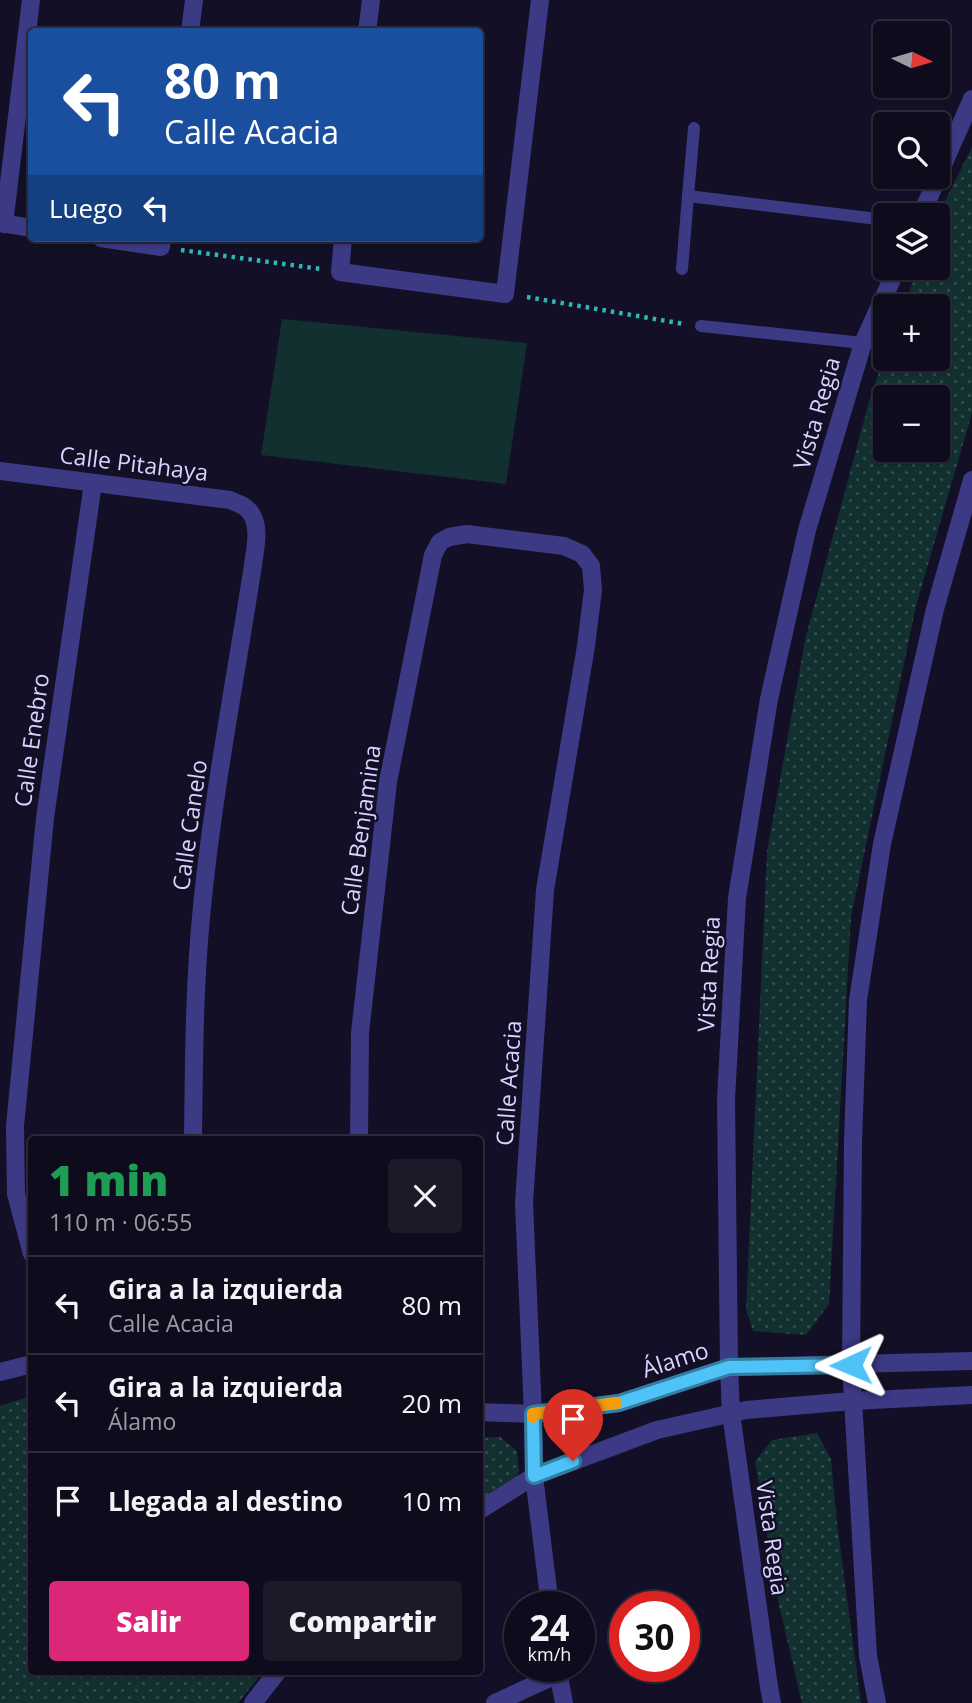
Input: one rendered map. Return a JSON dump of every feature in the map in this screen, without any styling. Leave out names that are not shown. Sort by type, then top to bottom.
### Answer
[{"type":"street","points":[[28,227],[2,223],[31,0]]},
{"type":"street","points":[[190,28],[194,0]]},
{"type":"street","points":[[367,28],[370,0]]},
{"type":"street","points":[[344,242],[340,272],[505,294],[540,0]]},
{"type":"street","points":[[950,149],[972,99]]},
{"type":"street","name":"Vista Regia","points":[[772,1703],[731,1413],[729,1367],[726,1099],[737,898],[769,699],[807,530],[863,343],[892,280]]},
{"type":"street","name":"Calle Pitahaya","points":[[0,471],[230,500],[250,511],[254,519]]},
{"type":"street","points":[[877,1703],[868,1656],[851,1365],[853,1142],[859,1000],[882,844],[935,610],[972,480]]},
{"type":"street","name":"Calle Enebro","points":[[28,1239],[16,1194],[15,1126],[45,818],[93,483]]},
{"type":"street","name":"Calle Canelo","points":[[193,1136],[195,1003],[201,916],[214,811],[254,565],[254,519]]},
{"type":"street","name":"Calle Acacia","points":[[449,537],[467,534],[564,545],[582,554],[591,566],[593,590],[586,646],[545,890],[524,1203],[534,1476],[548,1591]]},
{"type":"street","name":"Calle Benjamina","points":[[359,1136],[360,1033],[388,782],[433,555],[440,542],[449,537]]},
{"type":"street","name":"Álamo","points":[[483,1412],[533,1414],[619,1403],[729,1367],[972,1361]]},
{"type":"street","points":[[0,1372],[28,1365]]},
{"type":"street","points":[[483,1508],[534,1476],[657,1430],[731,1413],[852,1401],[972,1395]]},
{"type":"street","points":[[253,1703],[275,1675]]},
{"type":"street","points":[[495,1703],[535,1682]]},
{"type":"street","points":[[560,1682],[564,1703]]},
{"type":"lane","points":[[682,269],[694,128]]},
{"type":"lane","points":[[688,196],[873,218]]},
{"type":"lane","points":[[701,326],[863,343]]},
{"type":"path","points":[[162,242],[340,272]]},
{"type":"path","points":[[505,294],[701,326]]},
{"type":"green space","points":[[972,147],[972,413],[916,606],[851,917],[829,1304],[806,1335],[753,1331],[746,1309],[767,852],[805,640],[873,390],[873,462],[950,462],[950,385],[875,385],[880,371],[950,371],[950,294],[908,294],[914,280],[950,280],[950,203],[944,203]]},
{"type":"green space","points":[[282,319],[527,343],[506,484],[261,455]]},
{"type":"green space","points":[[28,1397],[28,1675],[261,1675],[238,1703],[0,1703],[0,1406]]},
{"type":"green space","points":[[817,1433],[831,1459],[861,1703],[802,1703],[779,1605],[755,1461],[772,1440]]},
{"type":"green space","points":[[500,1437],[517,1451],[519,1472],[510,1488],[483,1504],[483,1438]]},
{"type":"slow traffic","points":[[533,1417],[533,1414],[616,1403]]},
{"type":"route","points":[[573,1461],[534,1476],[533,1414],[619,1403],[729,1367],[851,1365]]}]
